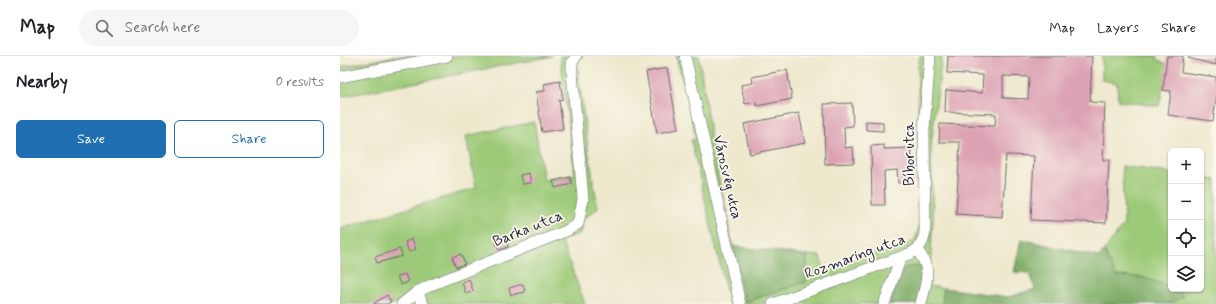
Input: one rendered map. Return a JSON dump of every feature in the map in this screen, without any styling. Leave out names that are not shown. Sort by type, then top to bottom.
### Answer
[{"type":"street","points":[[340,77],[447,56]]},
{"type":"street","name":"Barka utca","points":[[402,304],[417,292],[431,285],[566,231],[578,224],[583,199],[572,72],[572,63],[576,56]]},
{"type":"street","name":"Városvég utca","points":[[685,56],[740,304]]},
{"type":"street","name":"Bíbor utca","points":[[916,250],[923,242],[926,230],[924,129],[930,56]]},
{"type":"street","name":"Rozmaring utca","points":[[773,304],[798,299],[916,250],[922,257],[927,268],[921,304]]},
{"type":"street","points":[[884,304],[901,257]]},
{"type":"street","points":[[417,292],[423,304]]},
{"type":"green space","points":[[395,56],[553,56],[340,97],[340,67]]},
{"type":"green space","points":[[560,56],[583,56],[579,58],[577,64],[589,155],[598,208],[581,221],[581,233],[561,240],[585,304],[340,304],[340,229],[476,188],[466,136],[534,122],[544,180],[575,175]]},
{"type":"green space","points":[[675,56],[699,56],[711,141],[741,286],[746,302],[806,282],[807,255],[820,256],[824,270],[909,244],[915,239],[919,228],[918,67],[920,56],[942,56],[931,146],[933,218],[929,286],[944,288],[942,304],[729,304],[691,140],[696,139],[688,100]]},
{"type":"green space","points":[[1102,56],[1158,56],[1157,59],[1168,65],[1159,106],[1118,101],[1117,83],[1102,80]]},
{"type":"green space","points":[[1122,166],[1168,173],[1168,286],[1142,277],[1116,276],[1104,251],[1124,224]]},
{"type":"green space","points":[[1204,178],[1216,180],[1216,304],[1167,304],[1182,297],[1180,292],[1204,292]]},
{"type":"green space","points":[[1021,239],[1099,257],[1104,251],[1116,276],[1142,277],[1168,286],[1168,292],[1180,292],[1183,297],[1167,304],[942,304],[944,288],[1008,297],[1035,289],[1030,273],[1014,272]]},
{"type":"green space","points":[[733,246],[807,255],[806,282],[745,302]]},
{"type":"green space","points":[[920,266],[925,269],[917,304],[890,304],[905,267]]},
{"type":"building","points":[[948,56],[1092,56],[1090,102],[1105,103],[1103,160],[1109,160],[1106,223],[1031,220],[1034,156],[1006,155],[1002,217],[956,214],[960,142],[939,142],[940,124],[995,126],[996,114],[945,112],[946,90],[982,93],[983,75],[947,73]],"holes":[[[1003,76],[1029,77],[1028,99],[1003,98]]]},
{"type":"building","points":[[1167,56],[1183,56],[1181,72],[1216,77],[1216,100],[1213,121],[1168,115],[1171,91],[1163,90]]},
{"type":"building","points":[[1189,56],[1216,56],[1216,65],[1188,58]]},
{"type":"building","points":[[667,68],[678,129],[657,133],[646,72]]},
{"type":"building","points":[[787,70],[792,99],[757,106],[756,102],[745,104],[741,85],[753,83],[752,77]]},
{"type":"building","points":[[560,81],[563,99],[559,100],[563,129],[542,132],[536,92],[545,91],[544,84]]},
{"type":"building","points":[[852,103],[853,126],[844,127],[845,148],[853,147],[854,163],[825,164],[824,104]]},
{"type":"building","points":[[799,113],[805,143],[750,154],[744,124]]},
{"type":"building","points":[[866,121],[883,122],[883,131],[866,130]]},
{"type":"building","points":[[884,145],[884,149],[911,148],[913,183],[898,183],[897,170],[884,171],[885,205],[872,205],[871,146]]},
{"type":"building","points":[[529,173],[531,183],[522,184],[520,175]]},
{"type":"building","points":[[570,177],[572,184],[555,188],[553,181]]},
{"type":"building","points":[[412,239],[416,249],[409,252],[405,242]]},
{"type":"building","points":[[506,240],[508,247],[499,250],[496,243]]},
{"type":"building","points":[[400,249],[402,256],[377,263],[375,257]]},
{"type":"building","points":[[461,254],[465,264],[456,267],[452,257]]},
{"type":"building","points":[[405,274],[408,282],[401,285],[397,277]]},
{"type":"building","points":[[469,279],[473,291],[466,294],[462,282]]},
{"type":"building","points":[[523,284],[525,292],[511,295],[509,288]]},
{"type":"building","points":[[387,295],[391,302],[387,304],[373,304]]}]
